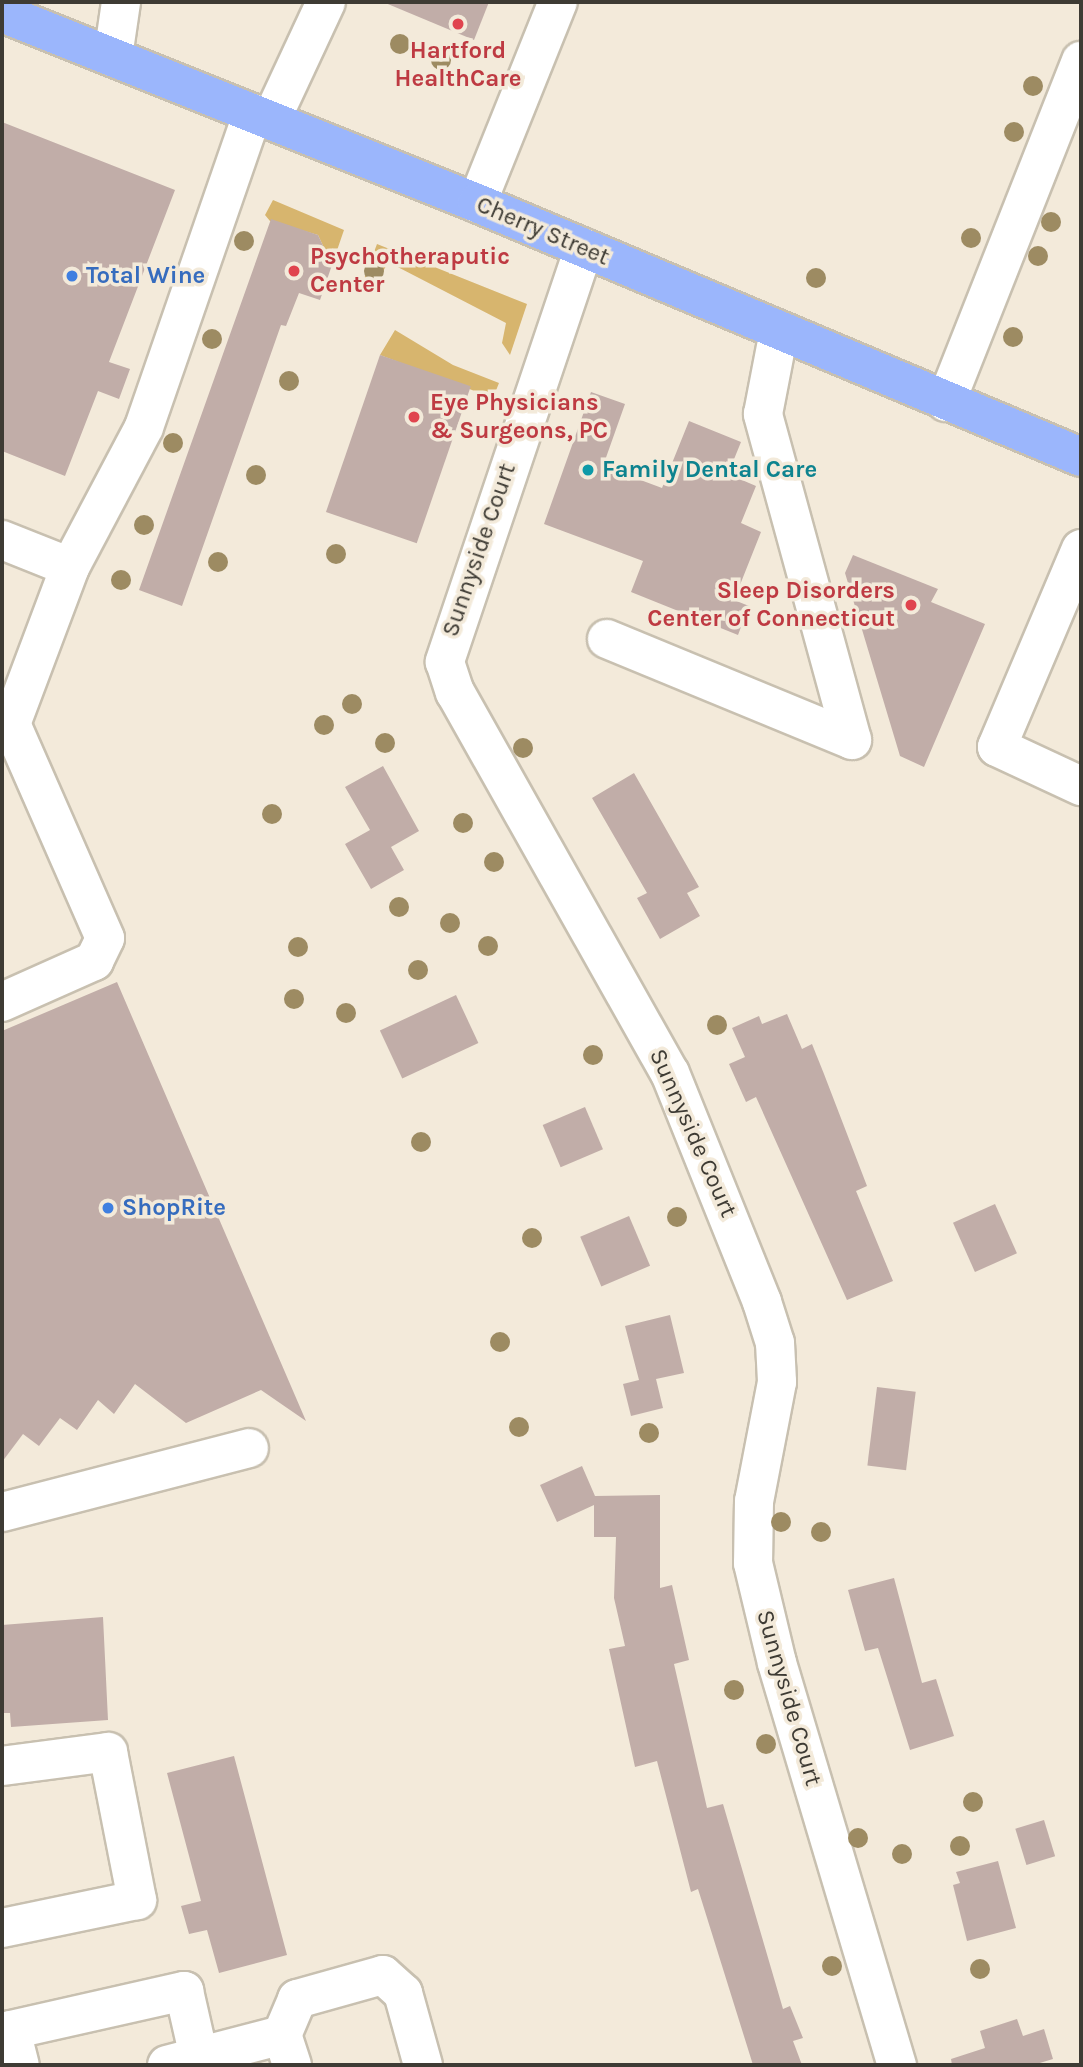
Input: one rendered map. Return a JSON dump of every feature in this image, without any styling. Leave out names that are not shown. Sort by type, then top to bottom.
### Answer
[{"type":"main road","name":"Cherry Street","points":[[2,13],[477,203],[1081,457]]},
{"type":"street","points":[[113,57],[121,2]]},
{"type":"street","points":[[2,1002],[94,961],[105,938],[11,724],[70,567],[144,427],[262,117],[326,2]]},
{"type":"street","points":[[477,203],[558,2]]},
{"type":"street","points":[[946,402],[1081,61]]},
{"type":"street","name":"Sunnyside Court","points":[[584,248],[445,662],[455,692],[670,1073],[762,1303],[775,1343],[777,1382],[754,1501],[753,1563],[776,1662],[897,2065]]},
{"type":"street","points":[[607,639],[852,740],[763,414],[779,331]]},
{"type":"street","points":[[2,540],[70,567]]},
{"type":"street","points":[[1081,548],[997,747],[1081,786]]},
{"type":"street","points":[[2,1512],[249,1448]]},
{"type":"street","points":[[2,1766],[108,1752],[137,1900],[2,1928]]},
{"type":"street","points":[[11,2043],[184,1991],[183,2061],[287,2050],[297,1999],[383,1975],[403,1993],[423,2065]]},
{"type":"shaded area","points":[[273,200],[344,230],[332,265],[318,235],[270,221],[265,215]]},
{"type":"shaded area","points":[[377,244],[527,304],[510,355],[502,343],[506,323],[388,262],[376,285],[362,284]]},
{"type":"shaded area","points":[[395,330],[453,365],[499,383],[493,398],[380,355]]},
{"type":"building","name":"Hartford HealthCare","points":[[383,2],[489,2],[474,40]]},
{"type":"building","name":"Total Wine","points":[[2,122],[175,190],[109,362],[130,369],[119,399],[98,391],[65,476],[2,451]]},
{"type":"building","points":[[271,219],[318,235],[332,265],[320,300],[299,293],[286,326],[281,325],[182,606],[139,590]]},
{"type":"building","points":[[380,355],[471,386],[417,543],[326,512]]},
{"type":"building","points":[[591,392],[625,404],[603,466],[662,488],[689,421],[741,442],[728,474],[756,486],[741,523],[761,532],[734,600],[749,606],[738,635],[631,592],[643,561],[544,524]]},
{"type":"building","points":[[853,555],[938,589],[931,602],[985,624],[924,767],[900,756],[845,573]]},
{"type":"building","points":[[383,766],[419,831],[391,847],[404,870],[371,889],[345,844],[370,830],[345,787]]},
{"type":"building","points":[[634,773],[699,887],[687,893],[700,916],[660,939],[637,898],[647,893],[592,798]]},
{"type":"building","name":"ShopRite","points":[[117,982],[306,1421],[261,1390],[186,1423],[135,1384],[114,1414],[98,1400],[77,1430],[60,1418],[39,1446],[23,1434],[2,1462],[2,1031]]},
{"type":"building","points":[[456,995],[478,1043],[402,1079],[380,1030]]},
{"type":"building","points":[[787,1014],[802,1049],[812,1044],[824,1074],[867,1186],[856,1191],[893,1281],[847,1300],[756,1097],[746,1102],[729,1064],[745,1057],[732,1028],[759,1016],[762,1024]]},
{"type":"building","points":[[585,1107],[603,1149],[561,1167],[543,1125]]},
{"type":"building","points":[[995,1204],[1017,1253],[975,1272],[953,1223]]},
{"type":"building","points":[[629,1216],[650,1266],[601,1286],[580,1237]]},
{"type":"building","points":[[670,1315],[684,1373],[656,1379],[663,1408],[631,1416],[623,1384],[639,1380],[625,1326]]},
{"type":"building","points":[[877,1387],[916,1392],[906,1470],[867,1465]]},
{"type":"building","points":[[582,1466],[595,1496],[660,1495],[660,1588],[672,1585],[689,1660],[674,1664],[707,1808],[723,1804],[783,2009],[790,2006],[803,2038],[793,2041],[802,2065],[753,2065],[698,1889],[691,1892],[657,1761],[635,1767],[609,1649],[625,1646],[614,1598],[616,1537],[594,1537],[594,1505],[557,1522],[540,1485]]},
{"type":"building","points":[[894,1578],[922,1683],[936,1679],[954,1736],[910,1750],[878,1648],[865,1651],[848,1590]]},
{"type":"building","points":[[103,1617],[108,1720],[11,1727],[10,1713],[2,1713],[2,1625]]},
{"type":"building","points":[[234,1756],[287,1955],[219,1973],[207,1930],[189,1934],[181,1906],[201,1901],[167,1773]]},
{"type":"building","points":[[1044,1820],[1055,1856],[1026,1865],[1015,1829]]},
{"type":"building","points":[[998,1861],[1016,1928],[967,1941],[953,1885],[960,1883],[956,1872]]},
{"type":"building","points":[[1017,2019],[1023,2036],[1044,2029],[1053,2059],[1033,2065],[952,2065],[951,2059],[985,2048],[980,2031]]},
{"type":"place","name":"Hartford HealthCare","points":[[458,24]]},
{"type":"place","name":"Psychotheraputic Center","points":[[294,271]]},
{"type":"place","name":"Total Wine","points":[[72,276]]},
{"type":"place","name":"Eye Physicians & Surgeons, PC","points":[[414,417]]},
{"type":"place","name":"Family Dental Care","points":[[588,470]]},
{"type":"place","name":"Sleep Disorders Center of Connecticut","points":[[911,605]]},
{"type":"place","name":"ShopRite","points":[[108,1208]]}]
